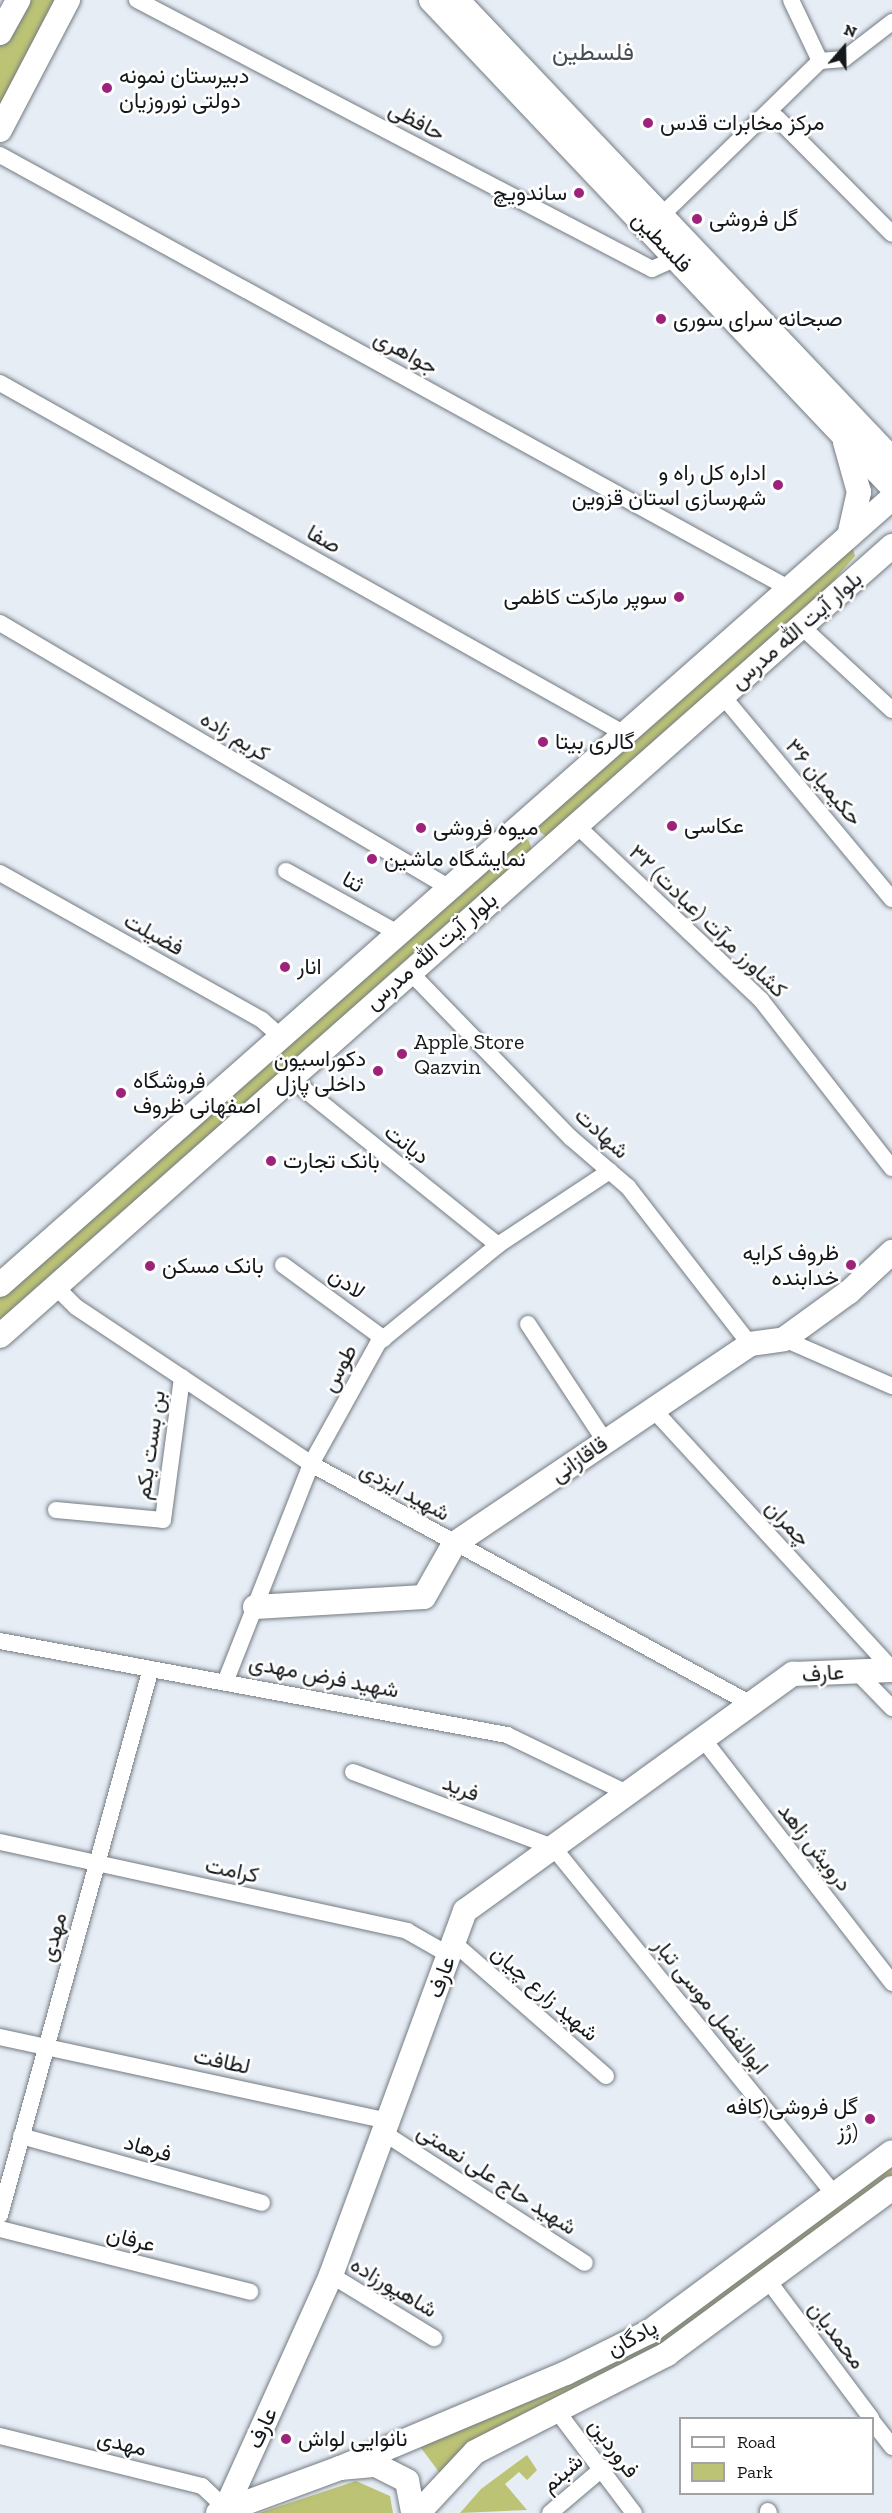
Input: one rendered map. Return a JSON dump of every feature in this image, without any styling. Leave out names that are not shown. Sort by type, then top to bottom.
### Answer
[{"type":"main road","points":[[0,33],[18,0]]},
{"type":"main road","points":[[0,130],[68,0]]},
{"type":"main road","name":"فلسطین","points":[[431,0],[677,258],[846,424],[892,459]]},
{"type":"main road","name":"فلسطین","points":[[457,0],[662,215],[846,424],[891,497]]},
{"type":"main road","points":[[846,424],[892,440]]},
{"type":"main road","points":[[846,424],[860,492],[849,536]]},
{"type":"main road","name":"بلوار آیت الله مدرس","points":[[0,1285],[282,1038],[448,887],[790,589],[891,497]]},
{"type":"main road","points":[[771,652],[819,597],[892,530]]},
{"type":"main road","name":"بلوار آیت الله مدرس","points":[[0,1336],[408,970],[721,694],[801,626],[883,562],[892,546]]},
{"type":"main road","points":[[534,813],[538,831],[554,843]]},
{"type":"main road","points":[[514,831],[529,842],[535,859]]},
{"type":"main road","points":[[57,1236],[87,1230],[95,1239],[90,1255]]},
{"type":"main road","name":"قاقازانی","points":[[255,1607],[424,1597],[454,1544],[606,1441],[651,1407],[750,1344],[784,1339],[849,1292],[892,1252]]},
{"type":"main road","name":"عارف","points":[[220,2511],[331,2275],[465,1911],[793,1674],[892,1669]]},
{"type":"main road","name":"پادگان","points":[[340,2468],[566,2373],[649,2332],[892,2152]]},
{"type":"main road","name":"پادگان","points":[[418,2513],[476,2452],[668,2354],[892,2188]]},
{"type":"main road","points":[[220,2511],[340,2468],[376,2465],[396,2472],[407,2481],[413,2513]]},
{"type":"street","name":"حافظی","points":[[137,0],[652,269],[677,258]]},
{"type":"street","points":[[791,0],[820,61]]},
{"type":"street","points":[[662,215],[820,61],[844,59],[892,22]]},
{"type":"street","points":[[777,118],[892,234]]},
{"type":"street","name":"جواهری","points":[[0,155],[790,589]]},
{"type":"street","name":"صفا","points":[[0,383],[625,734]]},
{"type":"street","name":"کریم زاده","points":[[0,623],[448,887]]},
{"type":"street","points":[[801,626],[892,710]]},
{"type":"street","name":"۳۶ حکیمیان","points":[[721,694],[892,899]]},
{"type":"street","name":"۳۲ کشاورز مرآت (عبادت)","points":[[575,824],[761,1000],[892,1168]]},
{"type":"street","name":"ثنا","points":[[286,871],[398,933]]},
{"type":"street","name":"فضیلت","points":[[0,873],[262,1020],[282,1038]]},
{"type":"street","name":"شهادت","points":[[408,970],[628,1187],[750,1344]]},
{"type":"street","name":"دیانت","points":[[289,1077],[498,1245]]},
{"type":"street","name":"طوس","points":[[226,1680],[311,1464],[384,1339],[498,1245],[610,1171]]},
{"type":"street","name":"لادن","points":[[283,1264],[384,1339]]},
{"type":"street","name":"شهید ایزدی","points":[[56,1287],[76,1307],[311,1464],[454,1544],[509,1568],[751,1704]]},
{"type":"street","points":[[528,1324],[606,1441]]},
{"type":"street","points":[[784,1339],[892,1386]]},
{"type":"street","name":"بن بست یکم","points":[[56,1510],[163,1520],[182,1377]]},
{"type":"street","name":"چمران","points":[[651,1407],[892,1669]]},
{"type":"street","name":"شهید فرض مهدی","points":[[0,1641],[150,1672],[226,1680],[507,1735],[627,1793]]},
{"type":"street","points":[[856,1671],[892,1708]]},
{"type":"street","name":"مهدی","points":[[0,2215],[4,2186],[21,2136],[150,1672]]},
{"type":"street","name":"درویش زاهد","points":[[703,1739],[892,1983]]},
{"type":"street","name":"فرید","points":[[353,1772],[553,1847]]},
{"type":"street","name":"کرامت","points":[[0,1842],[407,1931],[451,1949]]},
{"type":"street","name":"ابوالفضل موسی تبار","points":[[553,1847],[834,2194]]},
{"type":"street","name":"شهید زارع چیان","points":[[451,1949],[606,2076]]},
{"type":"street","name":"لطافت","points":[[0,2037],[386,2127]]},
{"type":"street","name":"شهید حاج علی نعمتی","points":[[386,2127],[585,2263]]},
{"type":"street","name":"فرهاد","points":[[21,2136],[262,2203]]},
{"type":"street","name":"عرفان","points":[[0,2229],[250,2292]]},
{"type":"street","name":"شاهپورزاده","points":[[331,2275],[434,2338]]},
{"type":"street","name":"محمدیان","points":[[767,2279],[870,2417]]},
{"type":"street","name":"فروردین","points":[[557,2411],[603,2468],[634,2513]]},
{"type":"street","name":"محمدیان","points":[[874,2423],[892,2447]]},
{"type":"street","name":"مهدی","points":[[0,2436],[202,2486],[220,2511]]},
{"type":"street","name":"شبنم","points":[[550,2513],[603,2468]]},
{"type":"green space","points":[[18,0],[68,0],[0,130],[0,33]]},
{"type":"green space","points":[[852,546],[855,556],[771,652],[554,843],[539,831],[534,813]]},
{"type":"green space","points":[[514,830],[529,841],[535,859],[0,1336],[0,1285]]},
{"type":"green space","points":[[892,2152],[892,2188],[767,2279],[445,2480],[418,2444],[649,2332]]},
{"type":"green space","points":[[527,2455],[537,2470],[527,2480],[519,2472],[505,2484],[527,2510],[460,2513],[481,2489]]},
{"type":"green space","points":[[356,2481],[390,2496],[393,2513],[259,2513]]},
{"type":"place","name":"دبیرستان نمونه دولتی نوروزیان","points":[[107,88]]},
{"type":"place","name":"مرکز مخابرات قدس","points":[[648,123]]},
{"type":"place","name":"ساندویچ","points":[[579,193]]},
{"type":"place","name":"گل فروشی","points":[[697,219]]},
{"type":"place","name":"صبحانه سرای سوری","points":[[661,319]]},
{"type":"place","name":"اداره کل راه و شهرسازی استان قزوین","points":[[778,485]]},
{"type":"place","name":"سوپر مارکت کاظمی","points":[[679,597]]},
{"type":"place","name":"گالری بیتا","points":[[543,742]]},
{"type":"place","name":"عکاسی","points":[[672,826]]},
{"type":"place","name":"میوه فروشی","points":[[421,828]]},
{"type":"place","name":"نمایشگاه ماشین","points":[[372,859]]},
{"type":"place","name":"انار","points":[[285,967]]},
{"type":"place","name":"Apple Store Qazvin","points":[[402,1054]]},
{"type":"place","name":"دکوراسیون داخلی پازل","points":[[378,1071]]},
{"type":"place","name":"فروشگاه اصفهانی ظروف","points":[[121,1093]]},
{"type":"place","name":"بانک تجارت","points":[[271,1161]]},
{"type":"place","name":"ظروف کرایه خدابنده","points":[[851,1265]]},
{"type":"place","name":"بانک مسکن","points":[[150,1266]]},
{"type":"place","name":"گل فروشی(کافه رُز)","points":[[870,2119]]},
{"type":"place","name":"نانوایی لواش","points":[[286,2439]]},
{"type":"district","name":"فلسطین","points":[[593,52]]}]
